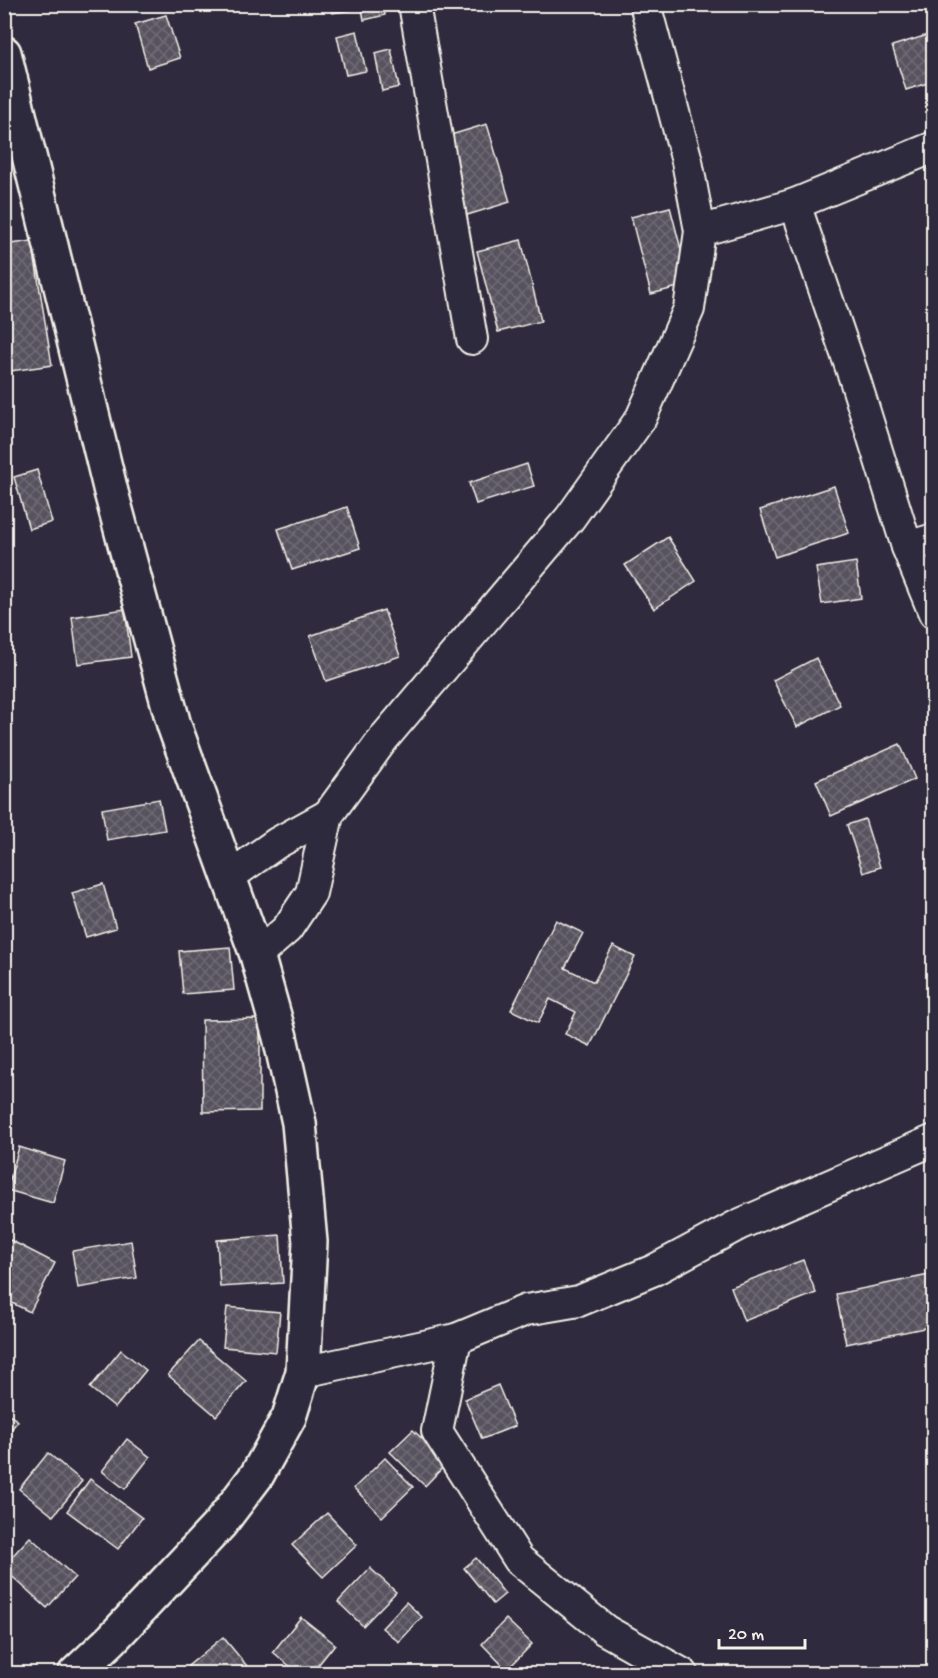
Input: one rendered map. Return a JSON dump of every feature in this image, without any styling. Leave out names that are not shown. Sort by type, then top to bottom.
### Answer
[{"type":"highway","points":[[4,53],[111,492],[174,725],[257,955],[280,1037],[299,1123],[310,1242],[303,1372],[289,1417],[257,1475],[220,1524],[112,1639],[75,1674]]},
{"type":"street","points":[[414,4],[472,339]]},
{"type":"street","points":[[257,955],[287,929],[311,893],[328,815],[384,738],[570,518],[641,418],[689,309],[700,231],[687,161],[645,4]]},
{"type":"street","points":[[700,231],[795,204],[933,147]]},
{"type":"street","points":[[795,204],[855,380],[920,543],[933,613]]},
{"type":"street","points":[[230,876],[277,843],[328,815]]},
{"type":"street","points":[[303,1372],[456,1339],[526,1310],[579,1301],[654,1270],[738,1225],[933,1140]]},
{"type":"street","points":[[456,1339],[437,1431],[519,1560],[605,1630],[683,1674]]},
{"type":"building","points":[[330,4],[351,4],[352,10],[332,13]]},
{"type":"building","points":[[361,4],[383,4],[385,15],[364,20]]},
{"type":"building","points":[[166,15],[180,58],[148,68],[135,24]]},
{"type":"building","points":[[357,31],[366,71],[346,75],[337,36]]},
{"type":"building","points":[[934,33],[934,81],[906,90],[892,46]]},
{"type":"building","points":[[391,49],[399,87],[382,91],[375,53]]},
{"type":"building","points":[[487,124],[510,202],[464,216],[441,138]]},
{"type":"building","points":[[928,175],[934,175],[934,207],[928,208]]},
{"type":"building","points":[[670,207],[690,284],[651,294],[631,217]]},
{"type":"building","points":[[521,240],[541,321],[498,332],[477,251]]},
{"type":"building","points":[[32,241],[52,365],[4,372],[4,245]]},
{"type":"building","points":[[527,464],[534,486],[476,504],[469,483]]},
{"type":"building","points":[[37,470],[52,522],[29,529],[14,477]]},
{"type":"building","points":[[834,486],[849,533],[775,557],[760,510]]},
{"type":"building","points":[[347,507],[360,548],[292,570],[278,529]]},
{"type":"building","points":[[668,537],[696,581],[654,609],[625,565]]},
{"type":"building","points":[[856,562],[861,598],[822,604],[816,568]]},
{"type":"building","points":[[125,609],[131,657],[78,664],[72,617]]},
{"type":"building","points":[[384,610],[400,656],[326,681],[310,636]]},
{"type":"building","points":[[816,658],[840,705],[797,727],[773,680]]},
{"type":"building","points":[[900,744],[915,779],[831,816],[816,781]]},
{"type":"building","points":[[159,799],[165,830],[107,840],[102,809]]},
{"type":"building","points":[[865,819],[880,867],[863,873],[847,825]]},
{"type":"building","points":[[934,862],[934,881],[929,863]]},
{"type":"building","points":[[103,884],[116,928],[86,937],[72,893]]},
{"type":"building","points":[[556,920],[583,933],[565,968],[594,982],[613,946],[635,957],[590,1046],[565,1034],[576,1012],[550,999],[538,1023],[511,1010]]},
{"type":"building","points":[[230,947],[234,990],[183,994],[179,951]]},
{"type":"building","points":[[260,1019],[260,1111],[203,1112],[202,1020]]},
{"type":"building","points":[[19,1147],[65,1161],[53,1203],[7,1190]]},
{"type":"building","points":[[280,1235],[283,1283],[220,1287],[217,1240]]},
{"type":"building","points":[[10,1240],[55,1263],[30,1312],[4,1299],[4,1251]]},
{"type":"building","points":[[131,1241],[137,1278],[78,1288],[72,1251]]},
{"type":"building","points":[[803,1260],[816,1293],[744,1321],[731,1287]]},
{"type":"building","points":[[934,1274],[934,1326],[846,1344],[836,1294]]},
{"type":"building","points":[[227,1307],[280,1312],[276,1352],[223,1347]]},
{"type":"building","points":[[199,1341],[246,1381],[216,1416],[168,1375]]},
{"type":"building","points":[[121,1350],[146,1370],[115,1408],[90,1388]]},
{"type":"building","points":[[498,1385],[515,1426],[482,1439],[465,1399]]},
{"type":"building","points":[[4,1411],[18,1421],[4,1438]]},
{"type":"building","points":[[413,1430],[447,1463],[425,1486],[390,1452]]},
{"type":"building","points":[[127,1439],[150,1457],[125,1489],[102,1471]]},
{"type":"building","points":[[48,1453],[82,1481],[53,1516],[19,1489]]},
{"type":"building","points":[[385,1458],[413,1487],[382,1517],[354,1488]]},
{"type":"building","points":[[90,1479],[142,1518],[118,1549],[67,1511]]},
{"type":"building","points":[[327,1513],[357,1545],[323,1577],[292,1545]]},
{"type":"building","points":[[30,1537],[75,1577],[47,1608],[4,1569],[4,1565]]},
{"type":"building","points":[[476,1558],[505,1594],[493,1604],[464,1568]]},
{"type":"building","points":[[370,1568],[396,1592],[363,1626],[338,1602]]},
{"type":"building","points":[[406,1602],[422,1617],[399,1642],[382,1628]]},
{"type":"building","points":[[301,1617],[335,1644],[311,1674],[299,1674],[273,1652]]},
{"type":"building","points":[[506,1619],[532,1644],[507,1670],[482,1644]]},
{"type":"building","points":[[223,1637],[252,1672],[193,1674],[188,1666]]}]
